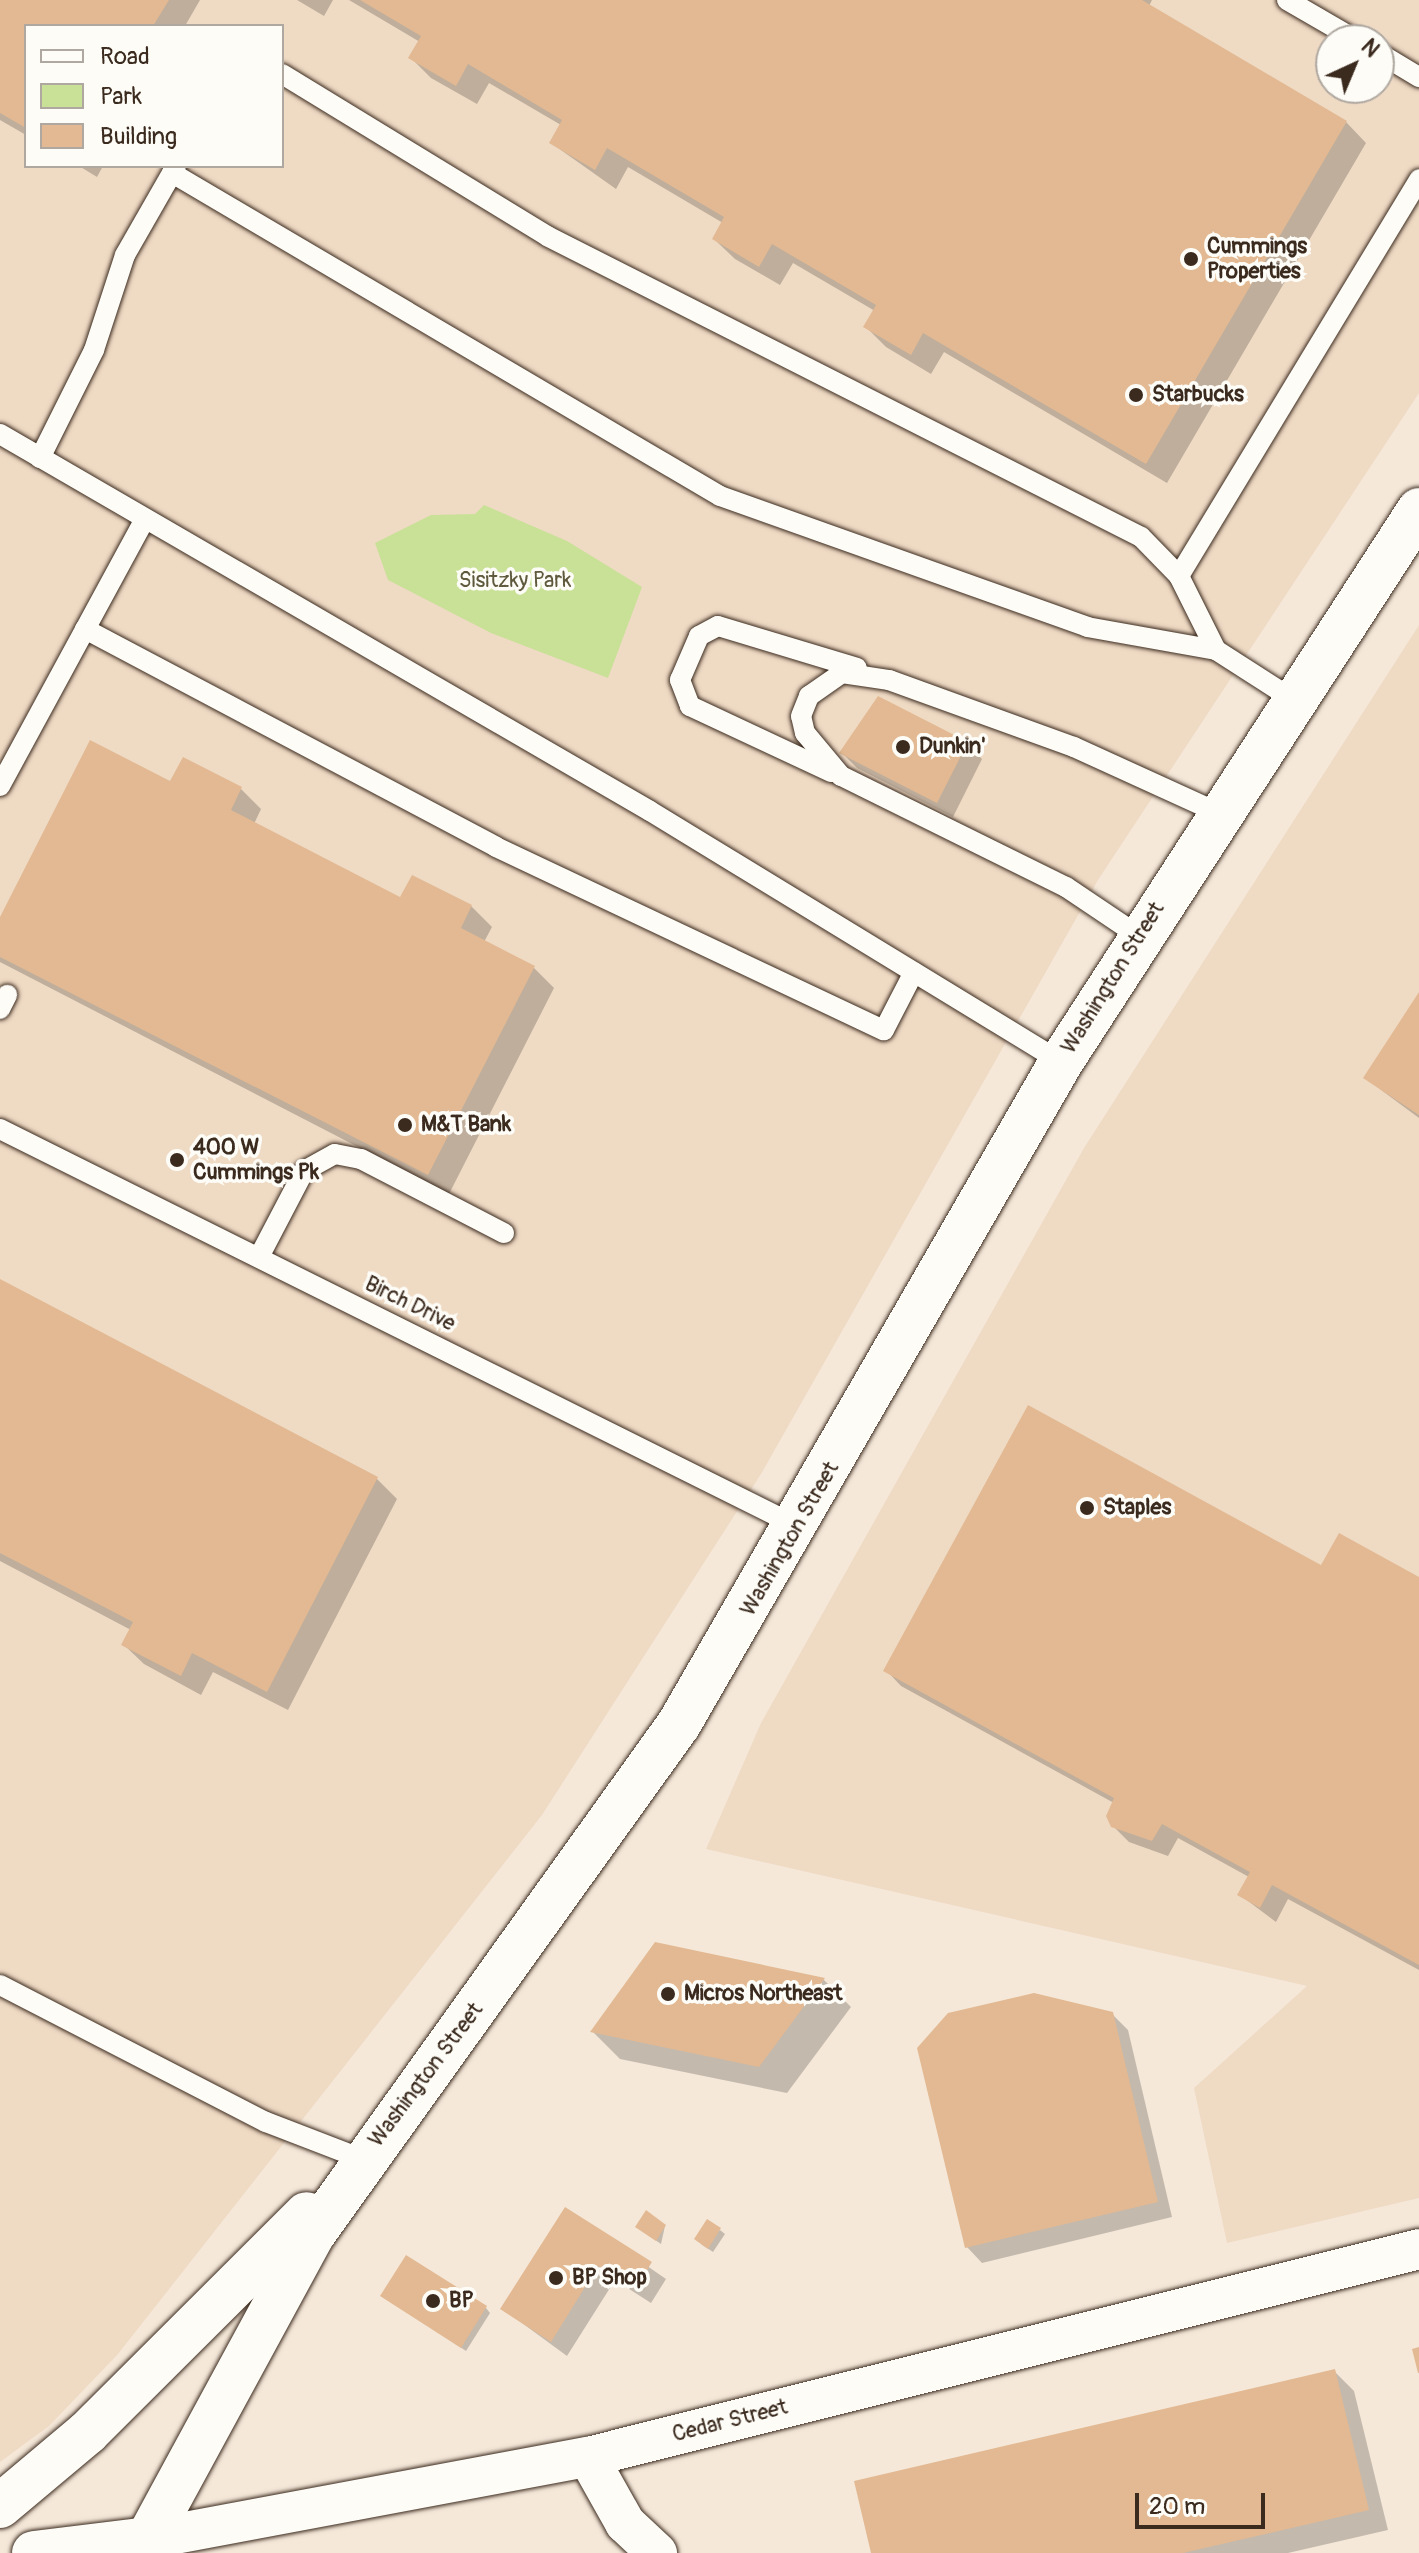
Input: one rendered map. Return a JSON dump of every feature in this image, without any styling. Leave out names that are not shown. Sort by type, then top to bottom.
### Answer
[{"type":"main road","name":"Washington Street","points":[[144,2546],[250,2340],[362,2159],[634,1790],[797,1526],[1061,1062],[1139,936],[1419,510]]},
{"type":"main road","points":[[0,2506],[87,2433],[362,2159]]},
{"type":"main road","name":"Cedar Street","points":[[34,2553],[144,2546]]},
{"type":"street","name":"Cedar Street","points":[[144,2546],[588,2457],[1419,2249]]},
{"type":"street","points":[[588,2457],[625,2523],[657,2553]]},
{"type":"lane","points":[[1287,0],[1328,24]]},
{"type":"lane","points":[[1395,63],[1419,77]]},
{"type":"lane","points":[[284,75],[547,236],[1141,537],[1179,576],[1216,650]]},
{"type":"lane","points":[[40,458],[94,350],[125,255],[174,170],[720,496],[1087,627],[1216,650],[1294,700]]},
{"type":"lane","points":[[1179,576],[1419,179]]},
{"type":"lane","points":[[0,434],[914,972],[1061,1062]]},
{"type":"lane","points":[[0,786],[145,519]]},
{"type":"lane","points":[[1139,936],[1066,887],[690,706],[680,680],[699,636],[729,627],[937,695],[1219,813]]},
{"type":"lane","points":[[85,629],[496,847],[884,1030],[914,972]]},
{"type":"lane","points":[[850,781],[805,733],[803,705],[816,687],[853,672],[937,695]]},
{"type":"lane","name":"Birch Drive","points":[[0,1129],[797,1526]]},
{"type":"lane","points":[[259,1257],[304,1171],[335,1154],[361,1159],[504,1233]]},
{"type":"lane","points":[[0,1985],[266,2122],[362,2159]]},
{"type":"shaded area","points":[[0,0],[1419,0],[1419,393],[1098,880],[761,1474],[542,1815],[118,2354],[49,2426],[0,2462]]},
{"type":"shaded area","points":[[1419,625],[1419,2198],[1227,2243],[1194,2088],[1307,1986],[706,1849],[761,1723],[1084,1148]]},
{"type":"green space","name":"Sisitzky Park","points":[[484,505],[567,541],[642,587],[608,678],[491,633],[388,580],[375,543],[431,515],[475,514]]},
{"type":"building","points":[[0,0],[169,0],[154,24],[24,24],[24,127],[0,113]]},
{"type":"building","points":[[360,0],[1142,0],[1347,121],[1146,464],[923,333],[911,355],[863,327],[876,305],[772,244],[759,267],[712,239],[724,217],[607,148],[595,170],[549,143],[562,120],[468,64],[456,86],[408,58],[421,36]]},
{"type":"building","name":"Dunkin'","points":[[878,696],[968,742],[937,803],[839,753]]},
{"type":"building","points":[[90,740],[170,781],[183,757],[242,787],[231,810],[400,897],[412,875],[472,905],[461,928],[535,966],[428,1175],[0,957],[0,917]]},
{"type":"building","points":[[1419,992],[1419,1115],[1363,1078]]},
{"type":"building","points":[[0,1279],[378,1477],[267,1692],[192,1653],[181,1676],[121,1645],[133,1622],[0,1553]]},
{"type":"building","points":[[1028,1405],[1321,1565],[1339,1533],[1419,1577],[1419,1965],[1272,1885],[1260,1908],[1237,1895],[1250,1872],[1162,1824],[1152,1841],[1111,1827],[1106,1816],[1114,1798],[883,1671]]},
{"type":"building","points":[[655,1942],[825,1978],[759,2067],[590,2032]]},
{"type":"building","points":[[1034,1993],[1113,2012],[1158,2202],[965,2248],[917,2048],[948,2013]]},
{"type":"building","name":"BP Shop","points":[[565,2207],[652,2262],[635,2289],[598,2266],[551,2342],[500,2309]]},
{"type":"building","points":[[646,2210],[666,2225],[656,2241],[635,2227]]},
{"type":"building","points":[[707,2219],[721,2228],[708,2249],[694,2239]]},
{"type":"building","name":"BP","points":[[406,2255],[487,2306],[461,2348],[380,2296]]},
{"type":"building","points":[[1419,2347],[1419,2373],[1418,2373],[1412,2349]]},
{"type":"building","points":[[1335,2369],[1369,2510],[1183,2553],[871,2553],[854,2481]]},
{"type":"place","name":"Cummings Properties","points":[[1191,259]]},
{"type":"place","name":"Starbucks","points":[[1136,395]]},
{"type":"place","name":"Dunkin'","points":[[903,747]]},
{"type":"place","name":"M&T Bank","points":[[405,1125]]},
{"type":"place","name":"400 W Cummings Pk","points":[[177,1160]]},
{"type":"place","name":"Staples","points":[[1087,1508]]},
{"type":"place","name":"Micros Northeast","points":[[668,1994]]},
{"type":"place","name":"BP Shop","points":[[556,2278]]},
{"type":"place","name":"BP","points":[[433,2301]]}]
